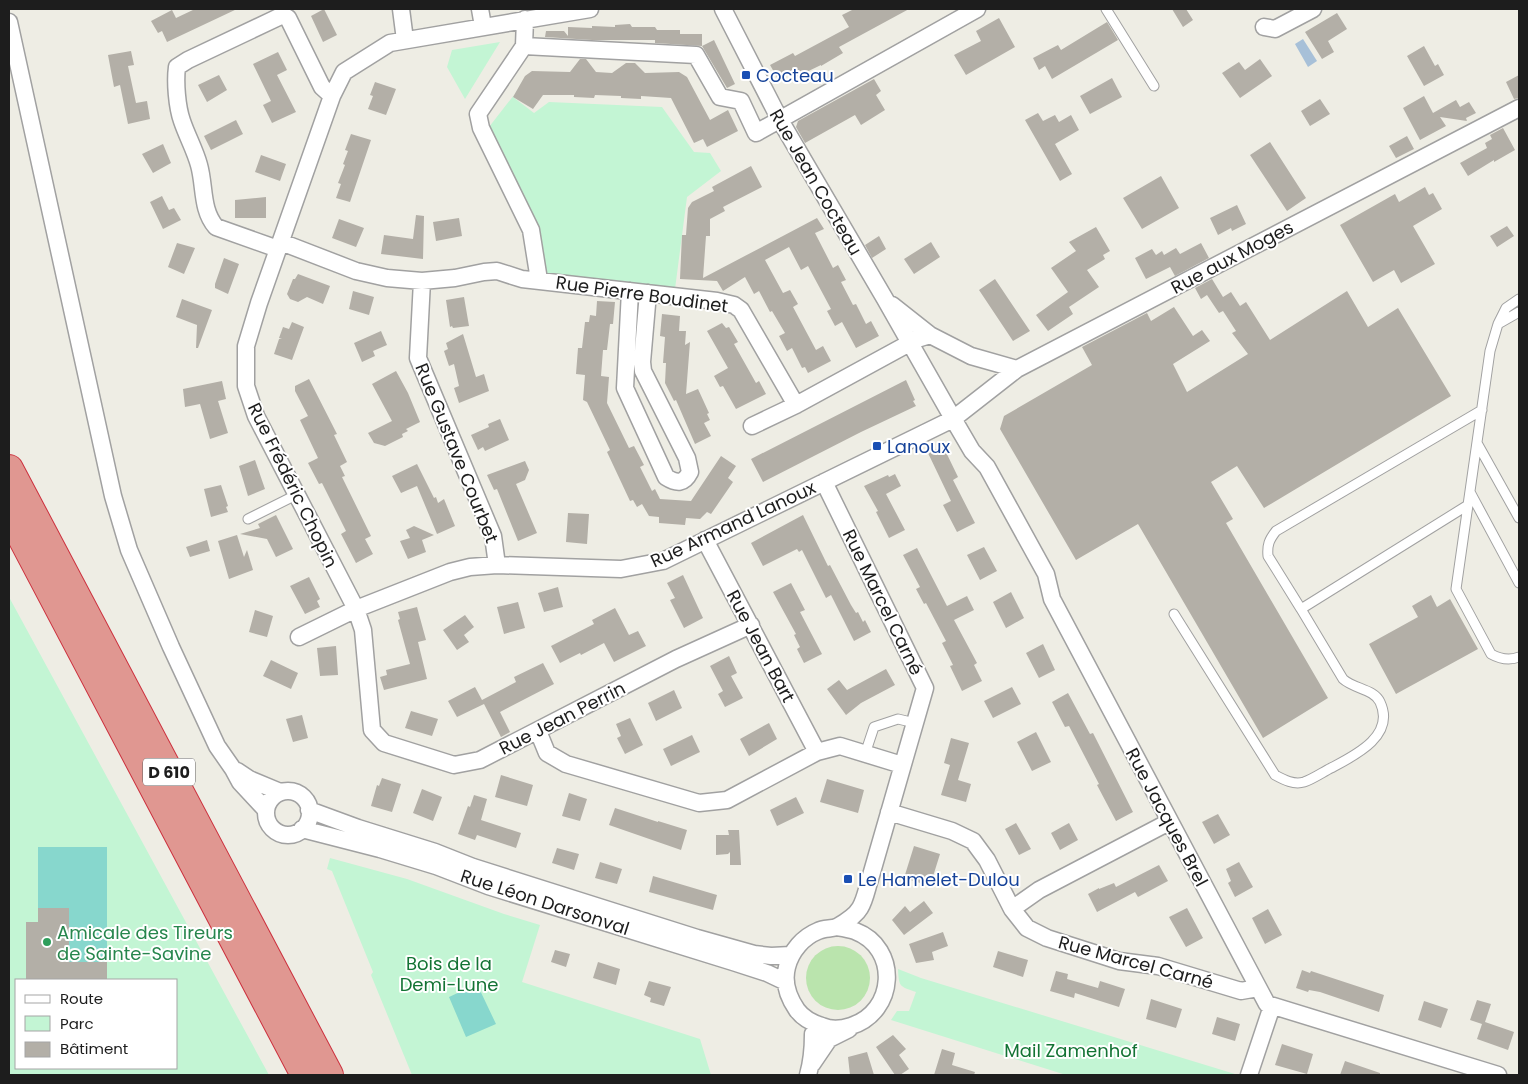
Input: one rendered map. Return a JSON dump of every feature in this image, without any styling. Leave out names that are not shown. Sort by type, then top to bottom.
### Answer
[{"type":"highway","name":"D 610","points":[[9,469],[329,1075]]},
{"type":"highway","name":"D 610","points":[[9,513],[305,1075]]},
{"type":"street","points":[[401,9],[405,40],[590,9]]},
{"type":"street","points":[[480,9],[482,26]]},
{"type":"street","name":"Rue Jean Cocteau","points":[[723,9],[780,120],[953,418]]},
{"type":"street","points":[[524,46],[696,55],[720,97],[740,101],[756,133],[978,9]]},
{"type":"street","points":[[1264,27],[1275,29],[1313,9]]},
{"type":"street","name":"Rue Pierre Boudinet","points":[[332,96],[322,87],[288,18],[283,15],[188,60],[177,68],[175,78],[181,119],[199,163],[203,179],[205,205],[216,228],[280,245],[356,271],[387,278],[422,281],[497,271],[522,279],[717,301],[734,305],[740,310],[796,405]]},
{"type":"street","points":[[525,20],[524,46],[478,114],[481,128],[531,230],[539,280]]},
{"type":"street","points":[[9,22],[113,496],[129,550],[217,746],[240,782],[266,810]]},
{"type":"street","name":"Rue Frédéric Chopin","points":[[372,730],[363,630],[356,609],[256,416],[246,386],[246,346],[258,303],[332,96],[344,72],[390,43],[405,40]]},
{"type":"street","name":"Rue aux Moges","points":[[953,418],[1017,369],[1519,108]]},
{"type":"street","name":"Rue Gustave Courbet","points":[[422,281],[418,358],[493,536],[497,565]]},
{"type":"street","points":[[630,291],[625,388],[666,477],[673,482],[681,482],[687,479],[690,472],[687,458],[643,371],[642,362],[648,293]]},
{"type":"street","name":"Rue Jean Cocteau","points":[[885,299],[930,335],[971,356],[1017,369]]},
{"type":"street","points":[[752,426],[796,405],[909,343],[930,335]]},
{"type":"street","name":"Rue Armand Lanoux","points":[[299,637],[356,609],[450,572],[470,567],[497,565],[620,569],[663,561],[953,418]]},
{"type":"street","name":"Rue Jacques Brel","points":[[953,418],[972,451],[987,467],[1046,574],[1052,599],[1258,988],[1267,1004],[1272,1006]]},
{"type":"street","name":"Rue Marcel Carné","points":[[824,482],[925,688],[860,909]]},
{"type":"street","name":"Rue Jean Bart","points":[[705,540],[817,752]]},
{"type":"street","name":"Rue Jean Perrin","points":[[372,730],[384,743],[454,765],[480,760],[676,659],[751,625]]},
{"type":"street","points":[[538,731],[547,753],[566,764],[699,803],[727,800],[817,752],[840,746],[902,765]]},
{"type":"street","points":[[233,769],[250,779],[280,792]]},
{"type":"street","points":[[286,791],[299,794],[304,798],[309,810],[309,817],[302,829],[296,833],[281,834],[269,824],[266,818],[266,810],[270,799],[280,792],[286,791]]},
{"type":"street","name":"Rue Léon Darsonval","points":[[309,810],[358,828],[435,852],[473,868],[688,935],[754,954],[791,956]]},
{"type":"street","name":"Rue Marcel Carné","points":[[889,812],[952,831],[973,841],[987,860],[1012,909],[1027,928],[1047,938],[1119,961],[1158,966],[1241,991],[1258,988]]},
{"type":"street","points":[[1012,909],[1039,890],[1169,822]]},
{"type":"street","name":"Rue Léon Darsonval","points":[[302,829],[371,846],[436,866],[488,886],[733,962],[767,973],[786,982]]},
{"type":"street","points":[[860,909],[850,919],[836,927],[818,931],[802,941],[791,956],[786,969],[786,982],[790,998],[799,1012],[812,1023],[827,1028],[844,1028],[860,1023]]},
{"type":"street","points":[[810,1070],[829,1039],[860,1023],[873,1013],[883,999],[887,983],[886,967],[880,951],[869,939],[863,927],[860,909]]},
{"type":"street","points":[[836,927],[854,930],[869,939]]},
{"type":"street","points":[[1249,1075],[1272,1006],[1479,1072],[1498,1075]]},
{"type":"street","points":[[810,1070],[813,1048],[812,1034],[827,1028]]},
{"type":"lane","points":[[1106,9],[1154,86]]},
{"type":"lane","points":[[1519,299],[1506,308],[1498,324],[1490,351],[1456,589],[1491,654],[1499,658],[1514,659],[1519,657]]},
{"type":"lane","points":[[1498,324],[1519,312]]},
{"type":"lane","points":[[1174,614],[1275,775],[1292,783],[1304,782],[1359,753],[1369,746],[1383,726],[1383,711],[1380,702],[1375,695],[1350,685],[1343,679],[1268,556],[1270,539],[1276,532],[1482,410]]},
{"type":"lane","points":[[1477,443],[1519,518]]},
{"type":"lane","points":[[1470,492],[1519,583]]},
{"type":"lane","points":[[248,519],[296,495]]},
{"type":"lane","points":[[1301,609],[1468,505]]},
{"type":"lane","points":[[865,754],[874,727],[898,719],[915,723]]},
{"type":"green space","points":[[500,42],[465,99],[447,67],[452,50]]},
{"type":"green space","points":[[514,95],[513,97],[534,113],[549,102],[662,107],[694,152],[710,153],[721,171],[687,197],[675,289],[547,274],[537,225],[489,127]]},
{"type":"green space","points":[[9,597],[269,1075],[9,1075]]},
{"type":"green space","name":"Bois de la Demi-Lune","points":[[330,858],[407,879],[540,925],[522,982],[700,1039],[711,1075],[412,1075],[371,975],[373,972],[332,871],[327,869]]},
{"type":"green space","points":[[832,946],[844,946],[861,955],[868,966],[870,978],[868,990],[861,1001],[844,1010],[832,1010],[820,1005],[811,996],[806,984],[806,972],[811,960],[820,951]]},
{"type":"green space","name":"Mail Zamenhof","points":[[898,969],[921,978],[1235,1075],[1066,1075],[891,1020],[897,1011],[909,1011],[916,992],[901,985]]},
{"type":"shaded area","points":[[1303,39],[1317,61],[1308,67],[1295,44]]},
{"type":"shaded area","points":[[38,847],[107,847],[107,962],[69,962],[69,908],[38,908]]},
{"type":"shaded area","points":[[477,984],[496,1024],[466,1037],[449,997]]},
{"type":"building","points":[[195,9],[237,9],[167,42],[162,31],[158,33],[151,21],[172,10],[176,18]]},
{"type":"building","points":[[324,9],[337,35],[323,42],[311,16]]},
{"type":"building","points":[[854,9],[909,9],[839,47],[843,53],[821,66],[792,79],[789,74],[778,79],[770,65],[793,53],[795,56],[849,27],[842,15]]},
{"type":"building","points":[[1172,9],[1186,9],[1193,20],[1183,27]]},
{"type":"building","points":[[1337,13],[1347,29],[1328,41],[1334,52],[1322,59],[1305,32]]},
{"type":"building","points":[[999,18],[1015,47],[966,75],[954,55],[981,41],[976,31]]},
{"type":"building","points":[[1107,22],[1118,40],[1052,79],[1045,66],[1039,70],[1033,58],[1058,45],[1061,50]]},
{"type":"building","points":[[630,24],[632,27],[655,27],[657,30],[680,30],[680,34],[702,34],[702,46],[655,43],[655,40],[592,40],[545,37],[546,31],[564,31],[568,36],[568,27],[615,27],[615,25]]},
{"type":"building","points":[[714,40],[735,84],[727,88],[702,46]]},
{"type":"building","points":[[1424,46],[1435,66],[1438,64],[1444,75],[1424,86],[1407,56]]},
{"type":"building","points":[[131,51],[134,65],[128,66],[136,103],[147,101],[150,119],[128,124],[120,85],[114,87],[108,55]]},
{"type":"building","points":[[278,52],[287,70],[277,75],[296,112],[272,123],[263,105],[271,101],[253,64]]},
{"type":"building","points":[[580,59],[586,59],[596,72],[612,73],[626,63],[635,63],[645,73],[679,72],[687,77],[710,120],[728,110],[738,131],[707,147],[703,139],[694,143],[671,98],[641,96],[641,99],[595,95],[594,98],[574,97],[574,95],[543,95],[533,109],[513,97],[525,76],[532,71],[570,72]]},
{"type":"building","points":[[1260,59],[1272,76],[1240,98],[1222,73],[1239,62],[1245,70]]},
{"type":"building","points":[[219,75],[227,90],[207,102],[198,85]]},
{"type":"building","points":[[1519,75],[1519,98],[1514,99],[1506,82]]},
{"type":"building","points":[[1112,78],[1122,97],[1090,114],[1080,96]]},
{"type":"building","points":[[874,79],[881,91],[876,95],[885,110],[861,125],[855,115],[805,143],[796,127],[798,121]]},
{"type":"building","points":[[375,82],[396,89],[386,115],[368,109],[373,96],[370,95]]},
{"type":"building","points":[[1424,96],[1433,113],[1456,100],[1460,107],[1469,102],[1476,113],[1466,118],[1467,121],[1440,117],[1446,126],[1420,140],[1403,108]]},
{"type":"building","points":[[1320,99],[1330,114],[1310,126],[1301,111]]},
{"type":"building","points":[[1038,113],[1043,121],[1055,115],[1059,122],[1071,115],[1079,130],[1055,144],[1072,174],[1060,181],[1025,120]]},
{"type":"building","points":[[236,120],[243,134],[211,150],[204,136]]},
{"type":"building","points":[[1503,128],[1515,150],[1468,176],[1460,163],[1487,148],[1485,143],[1492,139],[1490,135]]},
{"type":"building","points":[[351,134],[371,140],[350,202],[336,198],[341,184],[338,183],[348,151],[345,150]]},
{"type":"building","points":[[1407,136],[1414,149],[1396,158],[1389,146]]},
{"type":"building","points":[[1270,142],[1306,198],[1287,211],[1250,155]]},
{"type":"building","points":[[163,144],[171,163],[153,173],[142,154]]},
{"type":"building","points":[[261,155],[286,164],[280,181],[255,172]]},
{"type":"building","points":[[751,166],[762,187],[723,207],[725,211],[710,219],[710,236],[706,236],[703,278],[817,218],[824,229],[815,233],[833,268],[838,265],[846,280],[841,282],[853,305],[856,304],[866,324],[871,321],[879,336],[856,348],[842,322],[835,326],[827,311],[831,309],[808,266],[801,270],[789,247],[765,260],[783,293],[790,290],[798,304],[793,307],[816,350],[823,346],[831,361],[808,373],[805,367],[802,368],[792,348],[787,351],[779,336],[785,333],[772,311],[770,312],[759,291],[754,294],[745,277],[723,291],[717,281],[680,279],[682,235],[686,235],[688,208],[692,202],[714,191],[712,187]]},
{"type":"building","points":[[1161,176],[1179,208],[1142,229],[1123,198]]},
{"type":"building","points":[[1425,187],[1429,195],[1433,193],[1442,209],[1413,226],[1435,264],[1401,283],[1394,270],[1373,282],[1340,225],[1395,194],[1399,202]]},
{"type":"building","points":[[162,196],[169,210],[174,208],[181,220],[163,229],[150,202]]},
{"type":"building","points":[[266,197],[266,218],[235,218],[235,200]]},
{"type":"building","points":[[1237,205],[1246,224],[1232,231],[1231,228],[1218,235],[1210,218]]},
{"type":"building","points":[[416,215],[424,216],[423,259],[381,254],[384,235],[413,239]]},
{"type":"building","points":[[459,218],[462,236],[436,241],[433,222]]},
{"type":"building","points":[[339,219],[364,228],[356,247],[332,238]]},
{"type":"building","points":[[1507,226],[1514,236],[1497,247],[1490,236]]},
{"type":"building","points":[[1096,227],[1110,251],[1103,255],[1105,259],[1087,270],[1099,287],[1069,307],[1073,314],[1048,331],[1036,315],[1068,292],[1051,268],[1076,251],[1069,242]]},
{"type":"building","points":[[879,236],[886,249],[872,258],[865,245]]},
{"type":"building","points":[[931,242],[940,257],[914,274],[904,259]]},
{"type":"building","points":[[177,243],[195,248],[184,274],[168,267]]},
{"type":"building","points":[[1201,243],[1209,258],[1175,276],[1170,267],[1146,279],[1135,258],[1152,249],[1156,255],[1162,251],[1164,255],[1176,248],[1180,254]]},
{"type":"building","points":[[224,258],[239,264],[228,294],[215,288]]},
{"type":"building","points":[[298,274],[330,286],[323,304],[307,297],[298,302],[290,299],[287,294],[293,279]]},
{"type":"building","points":[[995,279],[1030,331],[1013,341],[979,290]]},
{"type":"building","points":[[1212,279],[1223,297],[1231,292],[1240,306],[1246,302],[1270,340],[1347,291],[1368,327],[1398,308],[1451,396],[1264,508],[1237,466],[1211,482],[1233,519],[1226,523],[1328,698],[1263,738],[1138,524],[1076,560],[1000,429],[1004,416],[1092,365],[1082,347],[1147,313],[1151,321],[1174,307],[1193,336],[1202,330],[1210,341],[1173,364],[1187,392],[1248,354],[1232,333],[1236,331],[1223,311],[1219,313],[1207,295],[1201,299],[1195,288]]},
{"type":"building","points":[[353,291],[374,297],[369,315],[349,309]]},
{"type":"building","points":[[464,297],[469,326],[450,327],[446,300]]},
{"type":"building","points":[[182,299],[212,310],[198,348],[196,348],[197,325],[176,317]]},
{"type":"building","points":[[597,301],[615,302],[613,324],[610,324],[607,350],[603,350],[601,376],[609,377],[607,403],[629,448],[634,446],[644,465],[640,467],[652,491],[655,489],[660,499],[691,501],[721,456],[736,466],[728,478],[733,482],[711,514],[707,512],[700,519],[686,518],[685,525],[659,523],[659,517],[649,516],[642,504],[637,507],[633,500],[630,501],[607,452],[610,450],[587,402],[583,400],[585,375],[576,374],[578,348],[582,348],[585,322],[589,322],[590,315],[596,316]]},
{"type":"building","points":[[662,314],[680,316],[679,331],[686,331],[685,345],[690,342],[686,394],[698,389],[709,413],[707,414],[710,420],[704,423],[711,436],[695,444],[676,400],[674,401],[665,383],[666,363],[663,363],[665,337],[660,336]]},
{"type":"building","points":[[292,322],[304,327],[292,360],[274,354],[279,339],[282,339],[279,338],[283,327],[289,329]]},
{"type":"building","points":[[722,323],[726,328],[729,327],[738,342],[734,344],[756,383],[759,381],[766,394],[736,409],[723,386],[720,387],[714,376],[728,368],[707,331]]},
{"type":"building","points":[[381,331],[387,345],[373,351],[375,356],[362,362],[354,343]]},
{"type":"building","points":[[463,334],[476,377],[484,374],[489,391],[459,403],[454,388],[459,386],[454,364],[449,366],[444,351],[448,349],[446,343]]},
{"type":"building","points":[[396,371],[420,422],[406,429],[408,431],[402,434],[403,437],[385,446],[374,443],[368,433],[392,421],[372,384]]},
{"type":"building","points":[[309,379],[337,434],[334,435],[347,462],[340,466],[345,476],[342,477],[371,536],[365,539],[373,554],[356,563],[341,534],[346,531],[322,483],[319,484],[308,463],[318,458],[300,420],[308,416],[295,391],[295,386]]},
{"type":"building","points":[[906,380],[916,406],[763,482],[751,459]]},
{"type":"building","points":[[222,381],[226,399],[218,401],[228,433],[210,439],[200,404],[185,407],[183,389]]},
{"type":"building","points":[[500,419],[509,440],[485,451],[483,447],[478,450],[471,435],[489,427],[488,424]]},
{"type":"building","points":[[943,446],[958,477],[953,480],[975,523],[957,532],[943,505],[951,501],[928,453]]},
{"type":"building","points":[[255,460],[265,489],[248,496],[239,466]]},
{"type":"building","points":[[525,461],[529,470],[525,480],[516,484],[537,533],[518,541],[497,489],[494,490],[487,475]]},
{"type":"building","points":[[417,464],[434,498],[436,497],[438,503],[444,499],[455,526],[437,534],[417,486],[401,493],[392,476]]},
{"type":"building","points":[[895,474],[901,486],[886,494],[905,530],[889,538],[876,512],[878,511],[864,486],[888,475],[889,477]]},
{"type":"building","points":[[221,485],[228,506],[226,507],[228,512],[211,517],[204,489]]},
{"type":"building","points":[[568,513],[589,514],[587,544],[566,542]]},
{"type":"building","points":[[276,515],[293,549],[276,557],[267,539],[240,534],[260,528],[258,524]]},
{"type":"building","points":[[803,515],[828,566],[830,565],[851,605],[856,613],[858,612],[863,622],[865,620],[871,632],[854,641],[831,595],[826,598],[802,550],[799,552],[797,549],[763,566],[751,543]]},
{"type":"building","points":[[414,526],[434,535],[422,540],[426,552],[408,559],[400,541],[410,538],[406,530]]},
{"type":"building","points":[[237,535],[244,557],[247,550],[253,570],[229,579],[218,541]]},
{"type":"building","points":[[207,540],[210,551],[190,557],[186,547]]},
{"type":"building","points":[[984,547],[997,571],[980,580],[967,555]]},
{"type":"building","points":[[917,548],[947,606],[967,596],[974,610],[954,620],[977,663],[974,665],[982,681],[962,691],[950,666],[953,665],[942,643],[946,641],[926,603],[924,604],[916,589],[920,587],[903,555]]},
{"type":"building","points":[[683,575],[703,618],[684,628],[670,600],[675,598],[667,583]]},
{"type":"building","points":[[309,577],[320,599],[317,601],[320,607],[305,614],[290,586]]},
{"type":"building","points":[[791,583],[805,610],[800,612],[822,654],[804,663],[797,649],[800,647],[794,635],[796,634],[773,592]]},
{"type":"building","points":[[558,587],[563,607],[544,612],[538,593]]},
{"type":"building","points":[[1011,592],[1024,618],[1006,628],[993,602]]},
{"type":"building","points":[[1431,595],[1437,607],[1450,599],[1478,649],[1396,694],[1369,644],[1418,617],[1412,606]]},
{"type":"building","points":[[518,602],[525,628],[504,634],[497,607]]},
{"type":"building","points":[[417,607],[426,640],[418,642],[427,679],[384,690],[380,677],[387,675],[386,670],[410,664],[398,620],[400,619],[398,612]]},
{"type":"building","points":[[615,608],[629,635],[638,631],[646,646],[614,662],[604,643],[560,663],[551,646],[594,624],[592,620]]},
{"type":"building","points":[[255,610],[273,616],[267,637],[249,632]]},
{"type":"building","points":[[465,615],[474,627],[464,635],[469,642],[457,650],[443,630]]},
{"type":"building","points":[[1043,644],[1055,670],[1039,678],[1026,653]]},
{"type":"building","points":[[336,646],[338,675],[320,676],[317,648]]},
{"type":"building","points":[[729,656],[737,673],[731,676],[743,698],[725,707],[718,694],[723,691],[710,666]]},
{"type":"building","points":[[271,660],[298,673],[291,689],[263,676]]},
{"type":"building","points":[[543,663],[554,684],[500,712],[510,732],[501,737],[484,704],[457,717],[448,701],[475,687],[482,700],[516,682],[514,677]]},
{"type":"building","points":[[886,669],[895,685],[861,703],[846,715],[827,689],[839,680],[847,690]]},
{"type":"building","points":[[1012,687],[1021,704],[993,718],[984,701]]},
{"type":"building","points":[[674,690],[682,708],[656,721],[648,703]]},
{"type":"building","points":[[1068,693],[1090,734],[1093,733],[1133,812],[1116,821],[1069,726],[1065,727],[1052,702]]},
{"type":"building","points":[[411,711],[438,719],[432,736],[405,728]]},
{"type":"building","points":[[302,715],[308,738],[293,742],[286,719]]},
{"type":"building","points":[[630,718],[643,745],[625,754],[617,738],[621,736],[616,724]]},
{"type":"building","points":[[769,723],[777,739],[749,756],[740,739]]},
{"type":"building","points":[[1036,732],[1051,762],[1032,771],[1017,742]]},
{"type":"building","points":[[692,735],[700,752],[671,766],[663,749]]},
{"type":"building","points":[[951,738],[969,743],[958,780],[971,784],[966,802],[941,795],[950,765],[944,763]]},
{"type":"building","points":[[501,775],[533,785],[527,806],[495,797]]},
{"type":"building","points":[[382,778],[401,784],[392,812],[371,806],[377,785],[379,786]]},
{"type":"building","points":[[827,779],[864,790],[858,813],[820,802]]},
{"type":"building","points":[[422,789],[442,797],[433,821],[413,813]]},
{"type":"building","points":[[569,793],[587,799],[580,821],[562,816]]},
{"type":"building","points":[[474,795],[487,799],[481,820],[521,833],[516,848],[477,835],[475,840],[458,834]]},
{"type":"building","points":[[796,797],[804,813],[777,826],[770,810]]},
{"type":"building","points":[[615,808],[687,830],[681,850],[609,825]]},
{"type":"building","points":[[1218,814],[1230,835],[1214,844],[1202,822]]},
{"type":"building","points":[[1016,823],[1031,849],[1019,855],[1005,829]]},
{"type":"building","points":[[1069,823],[1078,840],[1060,850],[1051,833]]},
{"type":"building","points":[[728,830],[739,830],[741,865],[730,865],[730,852],[728,854],[716,855],[716,835],[729,835]]},
{"type":"building","points":[[914,846],[940,854],[930,886],[904,878]]},
{"type":"building","points":[[557,848],[579,854],[574,870],[552,863]]},
{"type":"building","points":[[600,862],[622,869],[617,884],[595,878]]},
{"type":"building","points":[[1239,862],[1253,887],[1235,897],[1228,883],[1231,881],[1226,869]]},
{"type":"building","points":[[1159,865],[1168,881],[1138,897],[1135,892],[1097,912],[1088,894],[1114,883],[1116,887]]},
{"type":"building","points":[[653,876],[717,895],[713,910],[649,892]]},
{"type":"building","points":[[924,901],[933,913],[904,935],[892,920],[905,906],[910,912]]},
{"type":"building","name":"Amicale des Tireurs de Sainte-Savine","points":[[38,908],[69,908],[69,962],[107,962],[107,979],[26,979],[26,922],[38,922]]},
{"type":"building","points":[[1187,908],[1203,938],[1186,947],[1169,917]]},
{"type":"building","points":[[1268,909],[1282,935],[1265,944],[1252,918]]},
{"type":"building","points":[[943,932],[948,946],[932,952],[934,960],[916,963],[909,944]]},
{"type":"building","points":[[555,950],[570,954],[566,967],[551,962]]},
{"type":"building","points":[[998,951],[1028,960],[1023,977],[993,967]]},
{"type":"building","points":[[598,962],[620,969],[616,985],[593,978]]},
{"type":"building","points":[[1302,970],[1310,973],[1311,971],[1384,995],[1379,1012],[1320,992],[1309,990],[1308,992],[1296,988]]},
{"type":"building","points":[[1056,971],[1068,974],[1067,979],[1098,988],[1100,981],[1125,989],[1119,1007],[1075,993],[1074,998],[1050,991]]},
{"type":"building","points":[[649,981],[671,987],[664,1006],[650,1002],[651,998],[644,995]]},
{"type":"building","points":[[1151,999],[1182,1009],[1176,1028],[1146,1019]]},
{"type":"building","points":[[1477,1000],[1491,1004],[1485,1022],[1514,1032],[1508,1050],[1477,1039],[1482,1024],[1470,1020]]},
{"type":"building","points":[[1424,1001],[1448,1009],[1441,1028],[1418,1020]]},
{"type":"building","points":[[1217,1017],[1240,1024],[1235,1041],[1212,1034]]},
{"type":"building","points":[[893,1035],[906,1049],[899,1055],[909,1069],[900,1075],[895,1075],[876,1047]]},
{"type":"building","points":[[1282,1044],[1313,1054],[1307,1074],[1275,1065]]},
{"type":"building","points":[[942,1049],[955,1053],[952,1065],[975,1072],[974,1075],[934,1075]]},
{"type":"building","points":[[867,1052],[874,1075],[850,1075],[848,1057]]},
{"type":"building","points":[[1345,1061],[1380,1073],[1380,1075],[1340,1075]]},
{"type":"place","name":"Cocteau","points":[[746,75]]},
{"type":"place","name":"Lanoux","points":[[877,446]]},
{"type":"place","name":"Le Hamelet-Dulou","points":[[848,879]]},
{"type":"place","name":"Amicale des Tireurs de Sainte-Savine","points":[[47,942]]}]
